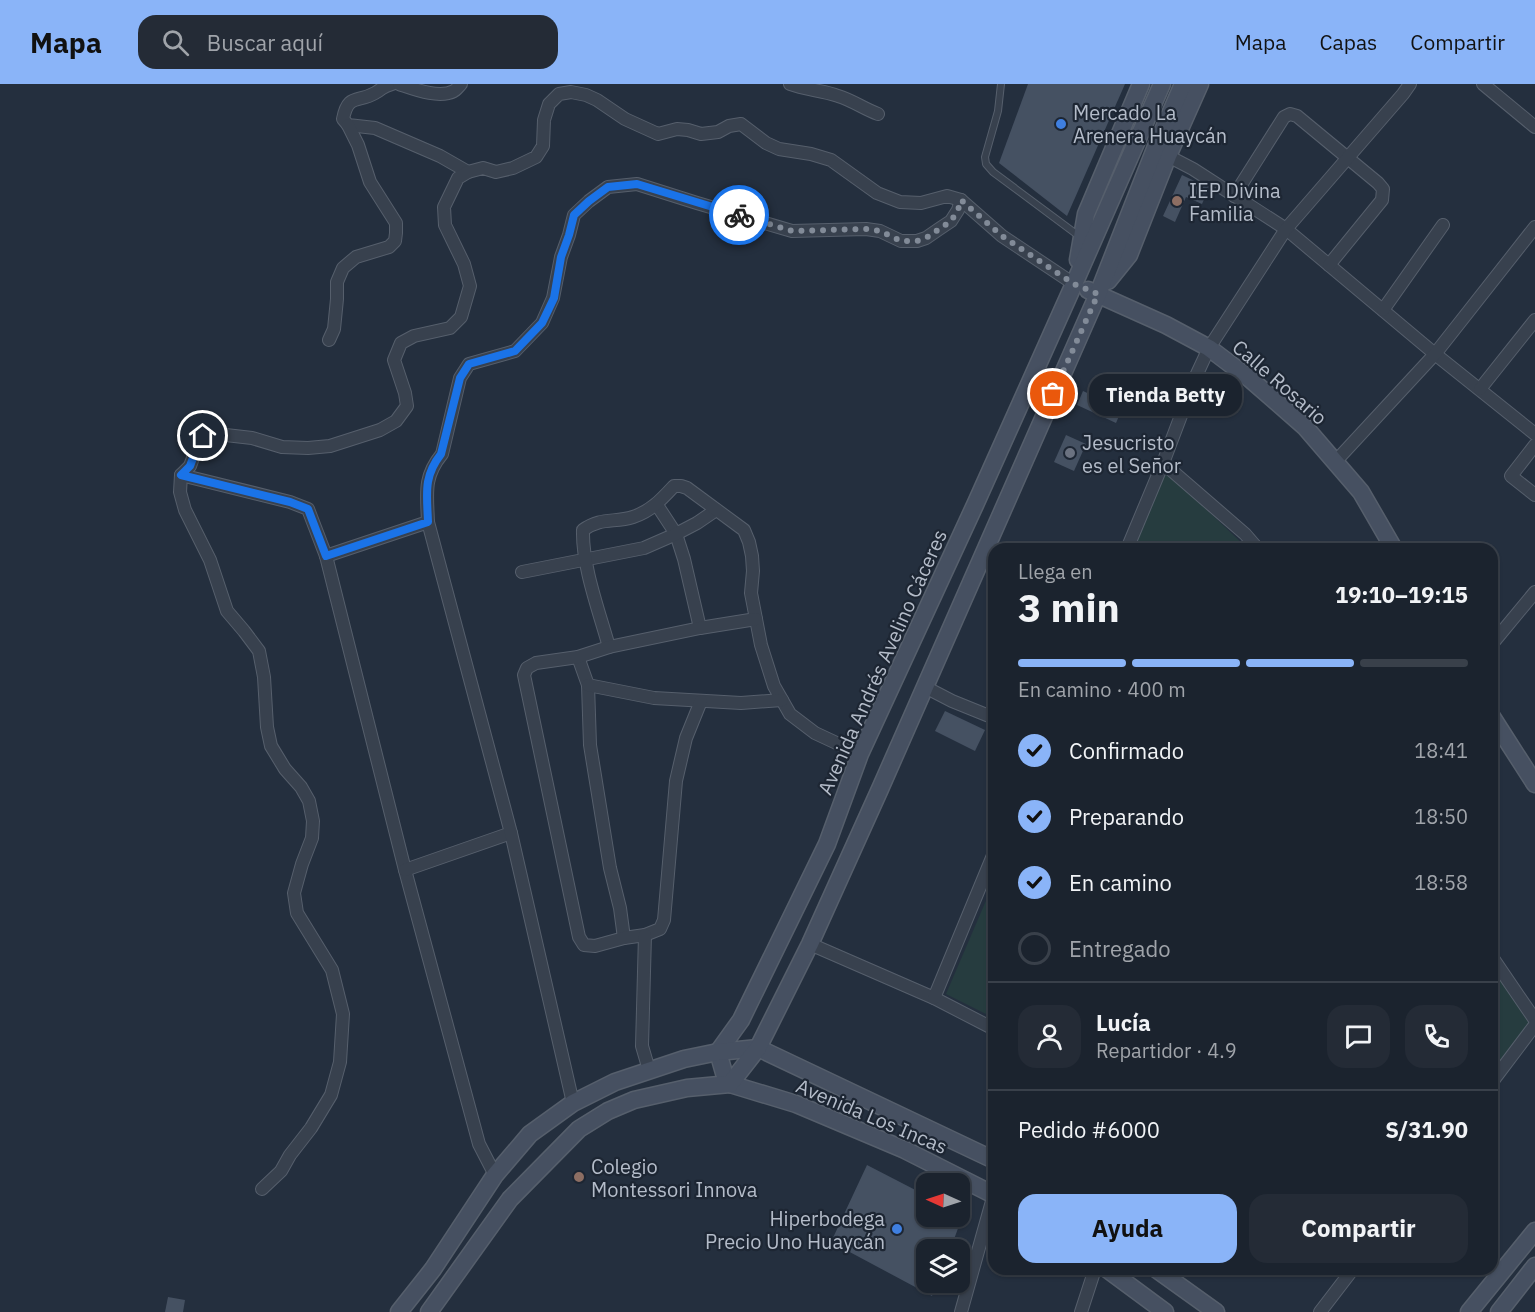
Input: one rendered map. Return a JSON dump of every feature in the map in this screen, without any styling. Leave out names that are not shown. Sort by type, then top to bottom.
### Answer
[{"type":"main road","name":"Avenida Andrés Avelino Cáceres","points":[[1074,284],[1086,214],[1141,84]]},
{"type":"main road","name":"Avenida Andrés Avelino Cáceres","points":[[718,1052],[741,1020],[827,844],[860,754],[975,505],[1162,84]]},
{"type":"main road","points":[[429,1312],[510,1199],[579,1129],[608,1111],[634,1100],[687,1088],[730,1084],[758,1048],[810,944],[925,687],[1098,294],[1183,84]]},
{"type":"main road","points":[[1098,294],[1129,255],[1168,156],[1200,84]]},
{"type":"main road","name":"Calle Rosario","points":[[1074,284],[1166,325],[1209,348],[1250,379],[1305,427],[1361,492],[1391,543]]},
{"type":"main road","points":[[975,505],[1000,515]]},
{"type":"main road","points":[[1498,726],[1535,784]]},
{"type":"main road","points":[[827,844],[850,856]]},
{"type":"main road","points":[[399,1312],[433,1269],[495,1175],[530,1134],[573,1103],[615,1082],[684,1059],[718,1052],[758,1048]]},
{"type":"main road","name":"Avenida Los Incas","points":[[758,1048],[988,1157]]},
{"type":"main road","points":[[718,1052],[730,1084]]},
{"type":"main road","name":"Avenida Los Incas","points":[[730,1084],[796,1104],[905,1150],[988,1192]]},
{"type":"main road","points":[[1469,1312],[1535,1231]]},
{"type":"main road","points":[[1499,1312],[1535,1266]]},
{"type":"main road","points":[[1115,1275],[1165,1312]]},
{"type":"main road","points":[[1164,1275],[1216,1312]]},
{"type":"street","points":[[329,340],[334,329],[337,282],[343,268],[356,257],[389,247],[395,241],[396,223],[370,182],[358,145],[343,119],[345,109],[354,99],[374,94],[382,86],[392,84]]},
{"type":"street","points":[[399,84],[423,92],[439,94],[455,91],[461,84]]},
{"type":"street","points":[[790,84],[841,97],[878,114]]},
{"type":"street","points":[[1130,543],[1209,348],[1286,229],[1410,84]]},
{"type":"street","points":[[1483,84],[1535,127]]},
{"type":"street","points":[[262,1189],[280,1171],[331,1095],[340,1062],[343,1014],[332,970],[297,914],[294,893],[312,838],[313,821],[309,801],[301,787],[285,770],[271,746],[259,651],[227,611],[210,560],[185,510],[180,492],[181,475],[190,466],[194,450],[203,436],[217,434],[252,438],[282,447],[308,448],[330,446],[380,430],[396,421],[407,406],[394,360],[401,343],[414,336],[450,328],[460,317],[470,286],[464,264],[445,225],[444,207],[458,178],[468,172],[483,168],[496,172],[513,168],[536,157],[543,146],[544,120],[549,104],[559,94],[571,92],[586,95],[625,119],[658,134],[677,129],[701,134],[718,132],[729,126],[741,124],[766,143],[779,149],[831,160],[877,193],[900,202],[921,203],[947,196],[961,200],[1002,236],[1074,284]]},
{"type":"street","points":[[1234,196],[1284,117],[1290,114],[1297,116],[1383,189],[1382,200],[1329,265]]},
{"type":"street","points":[[348,125],[375,128],[440,156],[468,172]]},
{"type":"street","points":[[1168,156],[1193,169],[1286,229],[1535,434]]},
{"type":"street","points":[[573,1103],[511,832],[428,522],[426,484],[434,463],[441,454],[460,378],[469,364],[515,351],[542,323],[554,298],[561,257],[574,215],[608,187],[637,184],[792,231],[866,229],[880,231],[901,241],[917,241],[926,238],[951,221],[961,200]]},
{"type":"street","points":[[1383,310],[1443,225]]},
{"type":"street","points":[[1335,462],[1435,354],[1535,227]]},
{"type":"street","points":[[1480,389],[1535,320]]},
{"type":"street","points":[[1535,445],[1511,476],[1535,495]]},
{"type":"street","points":[[1163,463],[1253,543]]},
{"type":"street","points":[[181,475],[290,502],[308,509],[326,556],[405,870],[479,1144],[495,1175]]},
{"type":"street","points":[[609,647],[585,559],[583,530],[593,523],[632,517],[657,505],[674,486],[687,488],[744,530],[749,542],[753,571],[751,593],[761,645],[774,686],[790,714],[814,733],[860,754]]},
{"type":"street","points":[[657,505],[676,534],[700,627]]},
{"type":"street","points":[[522,572],[644,548],[697,523],[716,510]]},
{"type":"street","points":[[326,556],[428,522]]},
{"type":"street","points":[[1498,637],[1535,592]]},
{"type":"street","points":[[701,701],[686,738],[676,781],[664,920],[660,929],[645,935],[595,946],[584,945],[579,937],[524,675],[527,668],[536,663],[578,657],[609,647],[700,627],[756,619]]},
{"type":"street","points":[[578,657],[588,685],[590,746],[624,938]]},
{"type":"street","points":[[588,685],[654,698],[741,703],[782,700]]},
{"type":"street","points":[[925,687],[988,716]]},
{"type":"street","points":[[405,870],[511,832]]},
{"type":"street","points":[[934,998],[988,868]]},
{"type":"street","points":[[645,935],[642,1046],[648,1070]]},
{"type":"street","points":[[810,944],[934,998],[988,1026]]},
{"type":"street","points":[[1498,968],[1535,1020]]},
{"type":"street","points":[[1498,1074],[1535,1025]]},
{"type":"street","points":[[961,1312],[988,1216]]},
{"type":"street","points":[[1081,1312],[1093,1275]]},
{"type":"street","points":[[1320,1312],[1348,1275]]},
{"type":"lane","points":[[1001,84],[998,111],[985,157],[986,164],[993,172],[1082,238]]},
{"type":"green space","points":[[1166,471],[1242,543],[1136,543]]},
{"type":"green space","points":[[988,896],[988,1015],[946,994]]},
{"type":"green space","points":[[1498,974],[1532,1025],[1498,1069]]},
{"type":"building","name":"Mercado La Arenera Huaycán","points":[[1028,84],[1125,84],[1067,216],[999,163]]},
{"type":"building","name":"IEP Divina Familia","points":[[1182,175],[1209,188],[1202,204],[1186,197],[1175,222],[1163,216]]},
{"type":"building","points":[[1083,391],[1122,409],[1116,423],[1077,405]]},
{"type":"building","name":"Jesucristo es el Señor","points":[[1066,435],[1086,444],[1074,471],[1054,462]]},
{"type":"building","points":[[945,711],[985,730],[975,751],[935,731]]},
{"type":"building","name":"Hiperbodega Precio Uno Huaycán","points":[[867,1165],[916,1190],[916,1227],[959,1227],[954,1239],[916,1239],[916,1287],[831,1242]]},
{"type":"building","points":[[168,1297],[185,1300],[183,1312],[165,1312]]},
{"type":"way so far","points":[[739,215],[792,231],[866,229],[880,231],[901,241],[917,241],[926,238],[951,221],[961,200],[1002,236],[1074,284],[1098,294],[1053,394]]},
{"type":"place","name":"Mercado La Arenera Huaycán","points":[[1061,124]]},
{"type":"place","name":"IEP Divina Familia","points":[[1177,201]]},
{"type":"place","name":"Tienda Betty","points":[[1053,394]]},
{"type":"place","name":"Jesucristo es el Señor","points":[[1070,453]]},
{"type":"place","name":"Colegio Montessori Innova","points":[[579,1177]]},
{"type":"place","name":"Hiperbodega Precio Uno Huaycán","points":[[897,1229]]},
{"type":"route","points":[[203,436],[194,450],[190,466],[181,475],[290,502],[308,509],[326,556],[428,522],[426,484],[434,463],[441,454],[460,378],[469,364],[515,351],[542,323],[554,298],[561,257],[574,215],[608,187],[637,184],[739,215]]}]
